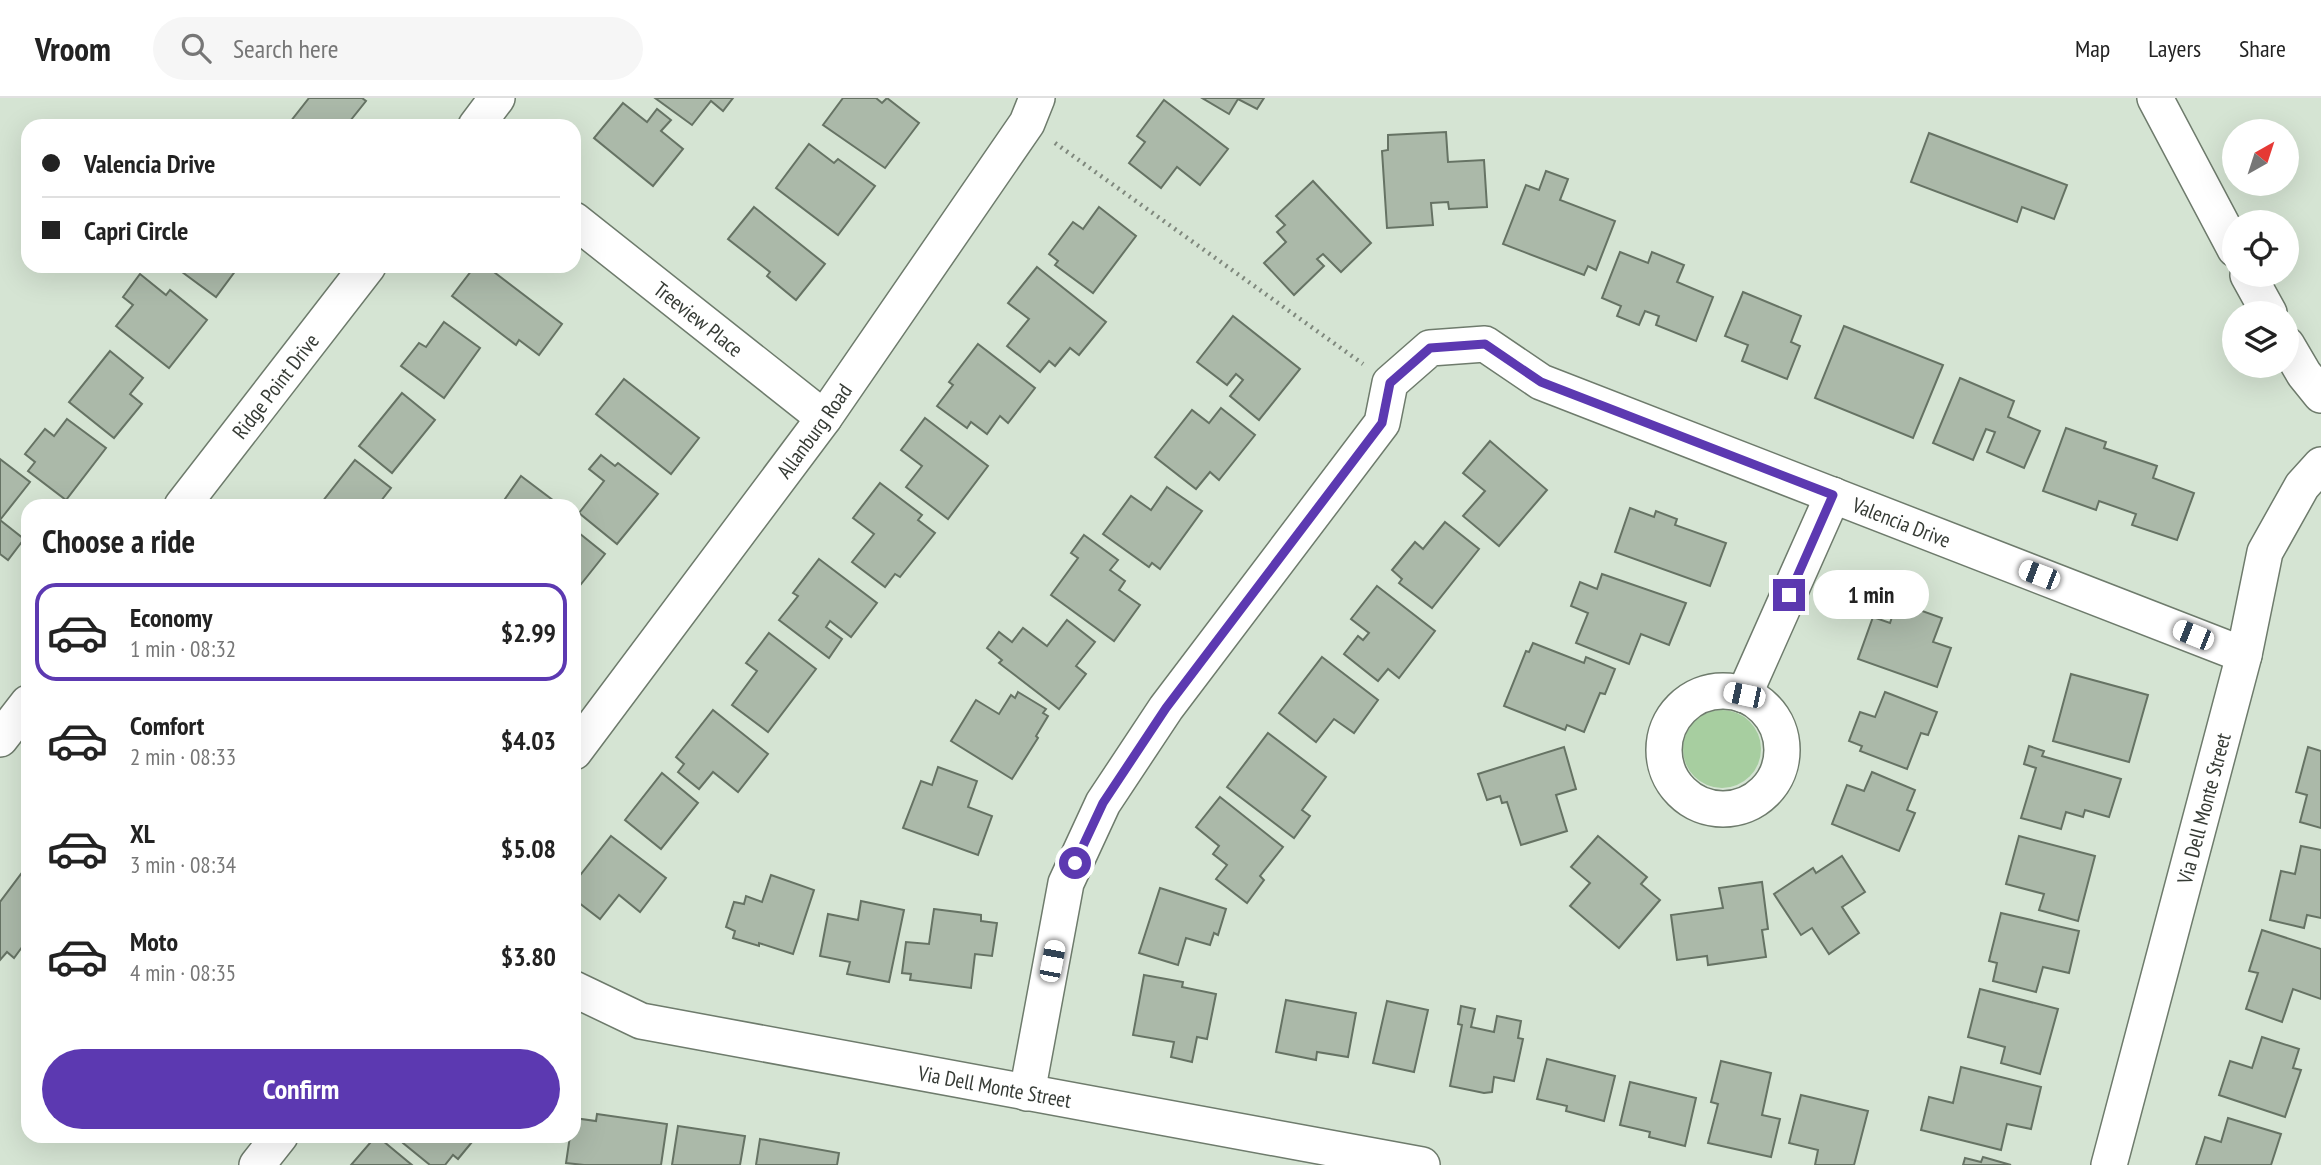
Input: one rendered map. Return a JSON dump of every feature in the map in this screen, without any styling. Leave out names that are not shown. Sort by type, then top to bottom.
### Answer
[{"type":"street","points":[[481,119],[497,98]]},
{"type":"street","name":"Allanburg Road","points":[[581,743],[824,418],[1027,123],[1037,98]]},
{"type":"street","points":[[2155,98],[2222,224]]},
{"type":"street","name":"Treeview Place","points":[[581,226],[824,418]]},
{"type":"street","name":"Ridge Point Drive","points":[[187,499],[363,273]]},
{"type":"street","name":"Valencia Drive","points":[[1390,383],[1430,348],[1485,344],[1541,382],[2244,655]]},
{"type":"street","points":[[2299,365],[2321,395]]},
{"type":"street","points":[[1027,1093],[1066,883],[1103,803],[1166,708],[1382,423],[1390,383]]},
{"type":"street","name":"Via Dell Monte Street","points":[[2109,1165],[2244,655],[2266,552],[2302,486],[2321,465]]},
{"type":"street","points":[[1744,695],[1833,495]]},
{"type":"street","points":[[0,739],[21,712]]},
{"type":"street","name":"Via Dell Monte Street","points":[[581,992],[641,1021],[1422,1165]]},
{"type":"street","points":[[257,1165],[274,1143]]},
{"type":"path","points":[[1053,141],[1390,383]]},
{"type":"green space","points":[[1722,710],[1737,713],[1754,727],[1761,749],[1758,764],[1744,781],[1722,788],[1707,785],[1690,771],[1683,749],[1686,734],[1700,717]]},
{"type":"building","points":[[309,98],[362,98],[366,101],[352,119],[292,119]]},
{"type":"building","points":[[655,98],[733,98],[723,111],[711,101],[692,125]]},
{"type":"building","points":[[843,98],[876,98],[882,103],[887,98],[919,123],[885,168],[823,125]]},
{"type":"building","points":[[1202,98],[1264,98],[1257,109],[1238,99],[1229,114]]},
{"type":"building","points":[[1164,100],[1228,149],[1200,185],[1177,167],[1161,188],[1129,163],[1145,142],[1137,136]]},
{"type":"building","points":[[623,103],[647,122],[657,109],[671,120],[661,131],[683,149],[653,186],[594,138]]},
{"type":"building","points":[[1446,132],[1448,162],[1484,160],[1487,207],[1449,209],[1448,202],[1431,203],[1433,225],[1387,228],[1382,151],[1388,150],[1388,135]]},
{"type":"building","points":[[1929,133],[2067,185],[2054,219],[2022,207],[2017,222],[1911,182]]},
{"type":"building","points":[[809,144],[834,163],[838,159],[875,186],[838,235],[776,188]]},
{"type":"building","points":[[1546,171],[1568,179],[1560,200],[1615,221],[1596,270],[1588,266],[1584,275],[1503,244],[1526,185],[1539,190]]},
{"type":"building","points":[[1313,181],[1371,243],[1341,272],[1323,254],[1317,259],[1324,266],[1294,295],[1264,263],[1286,242],[1277,232],[1285,225],[1276,216]]},
{"type":"building","points":[[754,207],[825,264],[796,300],[767,276],[770,272],[728,239]]},
{"type":"building","points":[[1099,207],[1136,236],[1093,293],[1055,265],[1058,261],[1049,254],[1073,222],[1083,229]]},
{"type":"building","points":[[1620,252],[1648,263],[1652,252],[1684,265],[1677,282],[1713,297],[1696,341],[1656,325],[1659,316],[1645,311],[1639,325],[1617,316],[1621,306],[1602,298]]},
{"type":"building","points":[[1037,267],[1106,322],[1079,355],[1070,348],[1055,366],[1049,361],[1040,372],[1007,346],[1029,319],[1008,303]]},
{"type":"building","points":[[183,273],[234,273],[216,297]]},
{"type":"building","points":[[470,273],[495,273],[562,324],[539,355],[519,340],[516,345],[452,296]]},
{"type":"building","points":[[140,274],[166,295],[170,290],[207,320],[169,368],[116,326],[133,305],[123,297]]},
{"type":"building","points":[[1743,292],[1801,316],[1791,342],[1800,346],[1787,379],[1742,361],[1748,345],[1725,336]]},
{"type":"building","points":[[1233,316],[1300,369],[1259,420],[1230,396],[1243,380],[1236,374],[1227,385],[1197,362]]},
{"type":"building","points":[[444,322],[480,348],[444,398],[401,366],[419,343],[426,347]]},
{"type":"building","points":[[1844,326],[1943,365],[1913,438],[1815,398]]},
{"type":"building","points":[[978,344],[1035,388],[1008,423],[1000,416],[987,434],[971,422],[967,428],[937,406],[953,385],[949,382]]},
{"type":"building","points":[[110,351],[143,378],[130,394],[142,404],[114,438],[69,402]]},
{"type":"building","points":[[1960,378],[2014,401],[2008,417],[2040,431],[2024,468],[1987,452],[1995,432],[1986,429],[1973,460],[1933,443]]},
{"type":"building","points":[[624,379],[699,438],[671,474],[596,414]]},
{"type":"building","points":[[402,393],[435,420],[392,473],[359,446]]},
{"type":"building","points":[[1221,408],[1255,435],[1219,480],[1210,472],[1196,489],[1155,457],[1192,410],[1209,423]]},
{"type":"building","points":[[925,418],[988,466],[948,519],[906,487],[922,466],[901,450]]},
{"type":"building","points":[[67,419],[106,448],[67,499],[28,471],[35,462],[25,454],[45,429],[54,436]]},
{"type":"building","points":[[2066,428],[2106,442],[2104,448],[2157,466],[2153,478],[2194,493],[2177,540],[2132,525],[2136,514],[2099,501],[2096,510],[2043,491]]},
{"type":"building","points":[[1490,441],[1547,490],[1499,546],[1463,516],[1485,491],[1463,473]]},
{"type":"building","points":[[601,455],[615,466],[618,463],[658,494],[617,544],[581,515],[581,510],[604,481],[589,469]]},
{"type":"building","points":[[0,459],[30,482],[0,520]]},
{"type":"building","points":[[355,460],[391,488],[382,499],[324,499]]},
{"type":"building","points":[[521,476],[551,499],[505,499]]},
{"type":"building","points":[[880,483],[922,515],[918,520],[935,533],[900,577],[895,574],[885,587],[852,562],[874,534],[853,518]]},
{"type":"building","points":[[1167,487],[1202,511],[1160,569],[1152,563],[1149,567],[1103,534],[1131,496],[1151,510]]},
{"type":"building","points":[[1630,508],[1654,517],[1656,511],[1677,519],[1675,525],[1726,543],[1710,586],[1615,552]]},
{"type":"building","points":[[0,520],[21,537],[21,543],[8,560],[0,554]]},
{"type":"building","points":[[1445,522],[1479,549],[1432,608],[1399,583],[1402,579],[1392,570],[1415,542],[1423,549]]},
{"type":"building","points":[[581,535],[605,554],[581,584]]},
{"type":"building","points":[[1084,535],[1118,560],[1110,570],[1125,581],[1119,590],[1140,605],[1114,641],[1051,595],[1078,558],[1071,553]]},
{"type":"building","points":[[819,559],[877,603],[851,637],[830,621],[826,627],[842,639],[829,658],[779,620],[798,596],[793,593]]},
{"type":"building","points":[[1602,574],[1686,603],[1669,645],[1641,634],[1629,664],[1576,643],[1588,613],[1571,606],[1580,582],[1597,589]]},
{"type":"building","points":[[1377,586],[1435,631],[1399,678],[1388,669],[1378,681],[1344,654],[1358,636],[1363,640],[1369,633],[1351,619]]},
{"type":"building","points":[[1897,602],[1942,618],[1933,642],[1951,648],[1937,687],[1858,659],[1873,617],[1890,623]]},
{"type":"building","points":[[1067,620],[1095,642],[1076,666],[1086,674],[1059,709],[999,663],[1002,660],[987,648],[999,632],[1012,642],[1023,628],[1047,646]]},
{"type":"building","points":[[769,633],[816,669],[768,732],[732,705],[757,671],[746,663]]},
{"type":"building","points":[[1533,643],[1584,663],[1586,657],[1615,669],[1605,694],[1600,693],[1584,732],[1567,725],[1565,730],[1504,706],[1526,651],[1529,652]]},
{"type":"building","points":[[1322,657],[1378,700],[1354,733],[1334,719],[1316,742],[1279,713]]},
{"type":"building","points":[[2071,674],[2148,695],[2129,762],[2053,741]]},
{"type":"building","points":[[1018,692],[1046,709],[1043,713],[1048,716],[1036,736],[1038,738],[1012,779],[951,741],[976,700],[999,714],[1011,695],[1015,698]]},
{"type":"building","points":[[1885,692],[1937,712],[1928,735],[1921,733],[1907,769],[1860,751],[1862,746],[1849,741],[1860,712],[1875,717]]},
{"type":"building","points":[[713,710],[768,754],[738,792],[713,772],[699,789],[678,772],[684,764],[676,757]]},
{"type":"building","points":[[1268,733],[1326,777],[1302,810],[1310,816],[1294,838],[1227,787]]},
{"type":"building","points":[[2029,746],[2044,751],[2042,756],[2121,779],[2109,817],[2085,810],[2083,817],[2066,812],[2061,829],[2021,818],[2036,768],[2024,764]]},
{"type":"building","points":[[1564,747],[1576,789],[1556,795],[1567,831],[1521,845],[1507,802],[1502,803],[1500,796],[1487,800],[1478,774]]},
{"type":"building","points":[[2308,747],[2321,751],[2321,828],[2300,822],[2307,795],[2296,792]]},
{"type":"building","points":[[938,767],[977,781],[968,807],[992,816],[978,855],[903,828],[921,781],[932,785]]},
{"type":"building","points":[[1872,772],[1915,790],[1907,810],[1915,813],[1899,851],[1832,824],[1847,785],[1864,791]]},
{"type":"building","points":[[662,773],[698,803],[661,849],[625,820]]},
{"type":"building","points":[[1220,797],[1283,847],[1260,876],[1264,880],[1247,903],[1216,879],[1227,865],[1213,854],[1219,846],[1196,827]]},
{"type":"building","points":[[611,836],[666,878],[640,912],[619,895],[600,919],[581,904],[581,874]]},
{"type":"building","points":[[1598,836],[1647,877],[1641,884],[1660,900],[1619,948],[1570,906],[1590,883],[1571,867]]},
{"type":"building","points":[[2019,836],[2095,856],[2078,921],[2039,910],[2044,894],[2006,884]]},
{"type":"building","points":[[2301,846],[2321,850],[2321,918],[2307,915],[2304,928],[2270,920],[2281,871],[2295,874]]},
{"type":"building","points":[[1842,856],[1865,892],[1842,907],[1859,933],[1829,954],[1812,928],[1801,935],[1774,894],[1813,868],[1816,873]]},
{"type":"building","points":[[21,874],[21,948],[14,958],[7,952],[0,960],[0,902]]},
{"type":"building","points":[[771,875],[814,890],[793,954],[733,938],[735,931],[726,927],[734,902],[744,904],[746,896],[762,902]]},
{"type":"building","points":[[1762,882],[1768,929],[1762,930],[1766,957],[1708,965],[1707,956],[1677,960],[1671,915],[1723,908],[1719,888]]},
{"type":"building","points":[[1160,888],[1226,909],[1218,935],[1214,933],[1210,945],[1186,938],[1178,965],[1139,953]]},
{"type":"building","points":[[861,901],[904,910],[889,982],[847,974],[850,962],[820,956],[828,914],[858,920]]},
{"type":"building","points":[[934,909],[981,915],[981,921],[997,923],[992,956],[975,954],[971,988],[910,980],[911,974],[902,973],[906,942],[929,944]]},
{"type":"building","points":[[2001,913],[2079,931],[2069,973],[2043,967],[2036,992],[1993,981],[1997,963],[1989,961]]},
{"type":"building","points":[[2262,930],[2321,949],[2321,999],[2293,989],[2282,1022],[2246,1009],[2258,973],[2249,971]]},
{"type":"building","points":[[1144,975],[1183,982],[1182,987],[1216,994],[1207,1039],[1197,1037],[1192,1062],[1171,1057],[1174,1042],[1133,1035]]},
{"type":"building","points":[[1980,989],[2058,1009],[2040,1074],[2001,1063],[2005,1047],[1968,1037]]},
{"type":"building","points":[[1286,1000],[1356,1013],[1348,1057],[1317,1052],[1316,1060],[1276,1052]]},
{"type":"building","points":[[1387,1001],[1428,1010],[1414,1072],[1373,1063]]},
{"type":"building","points":[[1461,1006],[1475,1009],[1471,1027],[1494,1032],[1497,1016],[1521,1021],[1518,1038],[1523,1039],[1514,1081],[1494,1077],[1492,1092],[1484,1093],[1450,1086],[1462,1025],[1458,1024]]},
{"type":"building","points":[[2262,1037],[2299,1049],[2293,1068],[2301,1070],[2285,1117],[2219,1095],[2230,1061],[2252,1068]]},
{"type":"building","points":[[1547,1059],[1615,1076],[1604,1121],[1566,1111],[1567,1106],[1537,1099]]},
{"type":"building","points":[[1721,1061],[1771,1073],[1762,1115],[1780,1119],[1771,1157],[1708,1143],[1718,1104],[1711,1102]]},
{"type":"building","points":[[1961,1067],[2041,1087],[2031,1129],[2007,1124],[2001,1150],[1921,1130],[1929,1097],[1953,1103]]},
{"type":"building","points":[[1630,1082],[1696,1098],[1685,1146],[1649,1137],[1650,1132],[1620,1125]]},
{"type":"building","points":[[1801,1095],[1868,1111],[1854,1165],[1815,1165],[1818,1150],[1789,1143]]},
{"type":"building","points":[[597,1114],[667,1124],[661,1165],[566,1163],[569,1143],[581,1143],[581,1119],[596,1121]]},
{"type":"building","points":[[2228,1118],[2281,1134],[2271,1165],[2196,1165],[2205,1137],[2221,1142]]},
{"type":"building","points":[[678,1126],[745,1136],[740,1165],[672,1165]]},
{"type":"building","points":[[760,1139],[839,1153],[837,1165],[756,1165]]},
{"type":"building","points":[[370,1143],[385,1143],[412,1165],[351,1165]]},
{"type":"building","points":[[403,1143],[471,1143],[458,1159],[453,1155],[445,1165],[430,1165]]},
{"type":"building","points":[[1983,1157],[2011,1165],[1963,1165],[1965,1158],[1981,1162]]},
{"type":"route","points":[[1075,863],[1103,803],[1166,708],[1382,423],[1390,383],[1430,348],[1485,344],[1541,382],[1833,495],[1789,595]]}]
